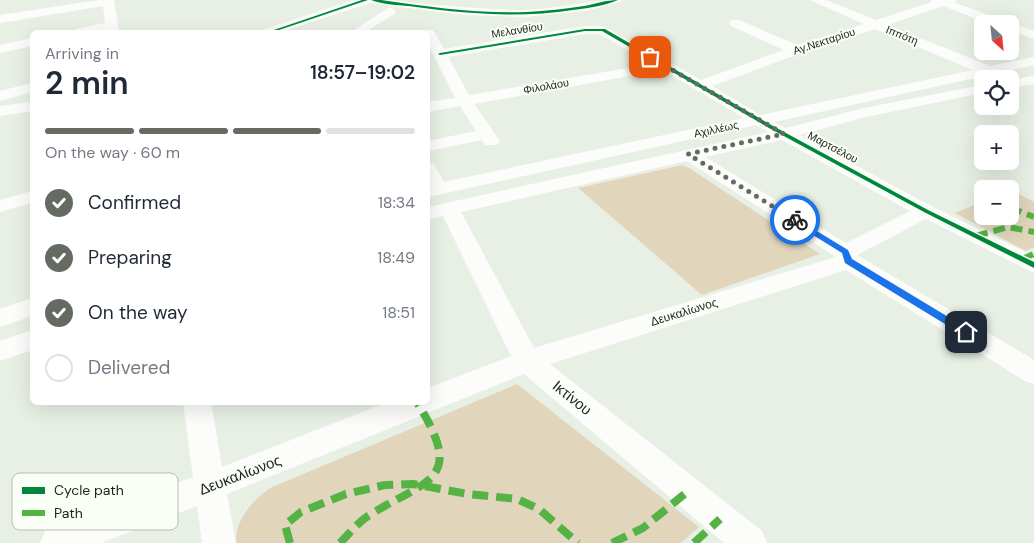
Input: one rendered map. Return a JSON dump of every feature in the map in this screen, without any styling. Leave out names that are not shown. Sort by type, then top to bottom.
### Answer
[{"type":"street","points":[[276,30],[366,0]]},
{"type":"street","points":[[373,0],[468,12],[516,14],[576,10],[616,0]]},
{"type":"street","name":"Ιππότη","points":[[816,0],[987,70]]},
{"type":"street","points":[[0,19],[108,1],[113,29]]},
{"type":"street","points":[[347,7],[491,1]]},
{"type":"street","points":[[943,1],[980,15]]},
{"type":"street","name":"Αγ.Νεκταρίου","points":[[699,86],[796,50],[943,1]]},
{"type":"street","points":[[24,4],[39,13]]},
{"type":"street","points":[[387,6],[423,27]]},
{"type":"street","points":[[360,30],[387,6]]},
{"type":"street","points":[[735,23],[796,50]]},
{"type":"street","name":"Μελανθίου","points":[[440,54],[598,29]]},
{"type":"street","name":"Μαρτσέλου","points":[[598,29],[608,32],[758,120],[926,211],[1034,265]]},
{"type":"street","points":[[1019,29],[1034,35]]},
{"type":"street","points":[[430,38],[464,100],[489,138],[430,146]]},
{"type":"street","points":[[0,48],[30,42]]},
{"type":"street","name":"Αχιλλέως","points":[[994,70],[1034,61]]},
{"type":"street","name":"Φιλολάου","points":[[430,106],[664,66]]},
{"type":"street","name":"Αχιλλέως","points":[[436,200],[758,120],[974,74]]},
{"type":"street","points":[[1019,83],[1034,80]]},
{"type":"street","points":[[1019,86],[1034,91]]},
{"type":"street","points":[[0,96],[30,88]]},
{"type":"street","name":"Αχιλλέως","points":[[436,200],[688,154],[784,134],[873,111],[974,91]]},
{"type":"street","points":[[0,111],[30,107]]},
{"type":"street","points":[[688,154],[1034,373]]},
{"type":"street","name":"Ικτίνου","points":[[430,176],[436,200],[527,361],[750,543]]},
{"type":"street","points":[[0,206],[30,197]]},
{"type":"street","name":"Δευκαλίωνος","points":[[430,399],[527,361],[847,256],[926,211]]},
{"type":"street","points":[[0,318],[30,308]]},
{"type":"street","points":[[0,351],[30,341]]},
{"type":"street","points":[[198,405],[219,543]]},
{"type":"street","name":"Δευκαλίωνος","points":[[178,499],[414,405]]},
{"type":"street","name":"Δευκαλίωνος","points":[[57,543],[92,530]]},
{"type":"shaded area","points":[[682,165],[820,254],[702,295],[578,188]]},
{"type":"shaded area","points":[[1019,194],[1034,202],[1034,247],[1026,251],[977,225],[1019,225]]},
{"type":"shaded area","points":[[974,205],[974,223],[955,213]]},
{"type":"shaded area","points":[[517,384],[699,527],[681,543],[236,543],[238,527],[246,512],[270,488]]},
{"type":"marked path","points":[[1019,211],[1034,217]]},
{"type":"marked path","points":[[976,236],[1008,227],[1034,232]]},
{"type":"marked path","points":[[1022,259],[1034,254]]},
{"type":"marked path","points":[[340,543],[371,514],[404,498],[425,484],[433,475],[438,465],[439,446],[432,427],[419,405]]},
{"type":"marked path","points":[[290,543],[285,525],[301,512],[359,490],[399,484],[432,486],[468,494],[503,496],[524,501],[539,509],[578,543]]},
{"type":"marked path","points":[[612,543],[643,528],[662,515],[687,492]]},
{"type":"marked path","points":[[694,543],[720,519]]},
{"type":"cycle path","points":[[276,30],[366,0]]},
{"type":"cycle path","points":[[373,0],[495,13],[556,11],[616,0]]},
{"type":"cycle path","points":[[440,54],[585,30],[603,30],[771,127],[926,211],[1034,265]]},
{"type":"way so far","points":[[650,57],[784,134],[688,154],[795,220]]},
{"type":"route","points":[[795,220],[845,252],[848,261],[966,332]]}]
